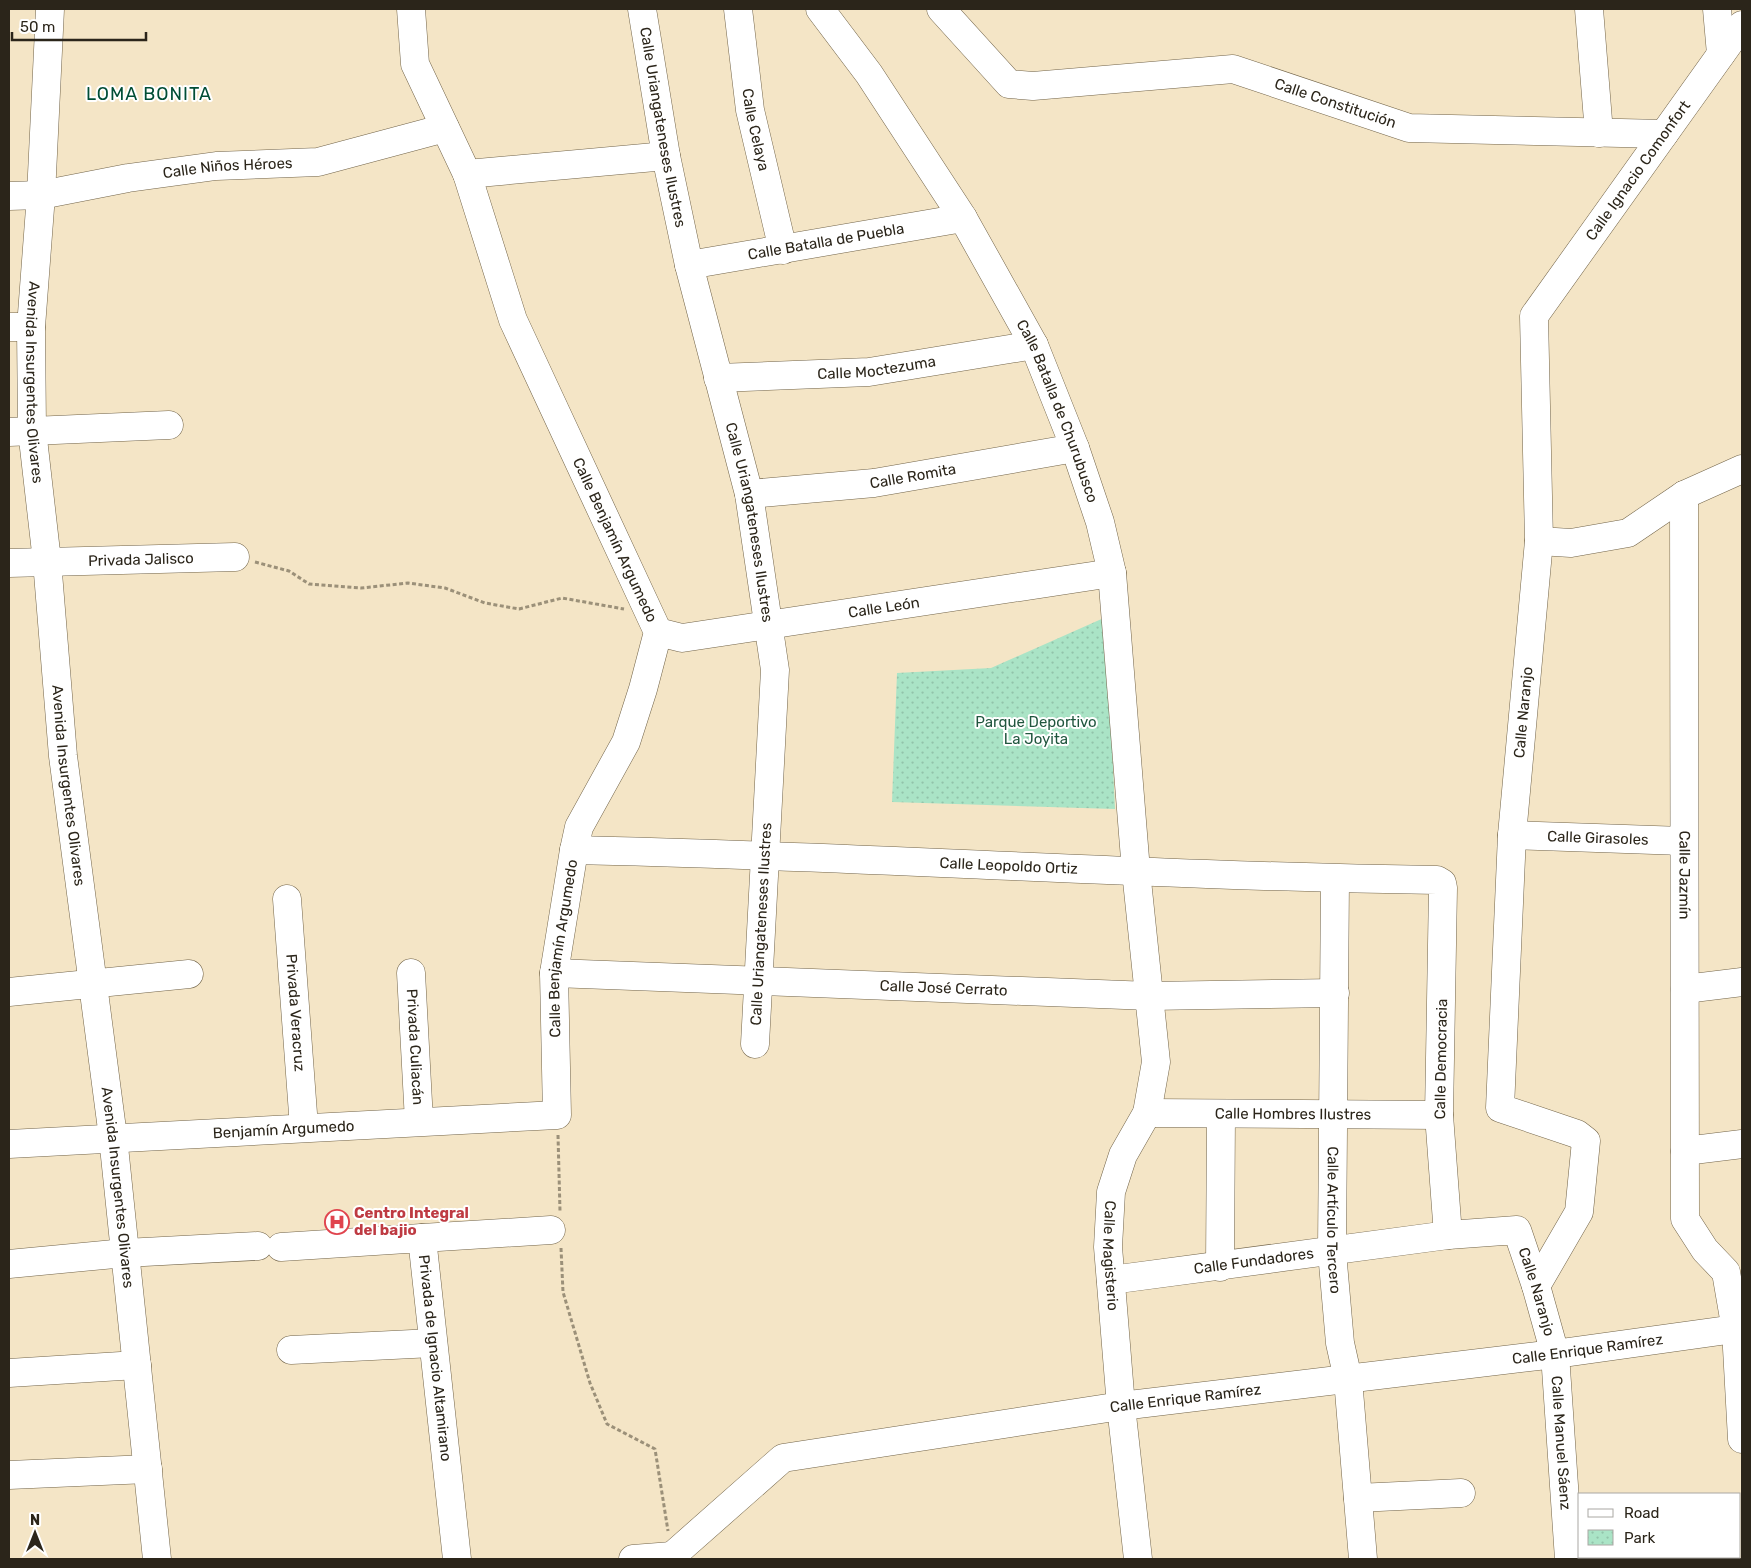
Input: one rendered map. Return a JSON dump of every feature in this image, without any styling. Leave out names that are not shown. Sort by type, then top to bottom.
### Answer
[{"type":"street","name":"Avenida Insurgentes Olivares","points":[[50,9],[41,195],[20,327],[21,431],[47,561],[63,756],[113,1137],[157,1559]]},
{"type":"street","name":"Calle Benjamín Argumedo","points":[[412,9],[415,64],[467,174],[513,320],[653,620],[643,689],[626,742],[579,827],[574,850],[554,973],[557,1115]]},
{"type":"street","name":"Calle Uriangateneses Ilustres","points":[[642,9],[666,156],[689,265],[749,494],[770,625],[775,670],[755,1044]]},
{"type":"street","name":"Calle Celaya","points":[[738,9],[750,110],[783,250]]},
{"type":"street","name":"Calle Batalla de Churubusco","points":[[820,9],[869,74],[963,218],[1034,345],[1075,448],[1100,522],[1112,573],[1136,871]]},
{"type":"street","name":"Calle Constitución","points":[[941,9],[1009,84],[1033,86],[1233,69],[1409,128],[1664,134]]},
{"type":"street","points":[[1589,9],[1599,133]]},
{"type":"street","points":[[1717,9],[1720,54]]},
{"type":"street","name":"Calle Ignacio Comonfort","points":[[1534,316],[1742,25]]},
{"type":"street","name":"Calle Niños Héroes","points":[[9,196],[41,195],[128,178],[216,166],[318,162],[445,128]]},
{"type":"street","points":[[467,174],[666,156]]},
{"type":"street","name":"Calle Batalla de Puebla","points":[[689,265],[963,218]]},
{"type":"street","name":"Calle Naranjo","points":[[1534,316],[1539,541],[1512,835],[1500,1108],[1577,1134],[1586,1141],[1579,1212],[1536,1286]]},
{"type":"street","name":"Calle Moctezuma","points":[[718,378],[868,372],[1034,345]]},
{"type":"street","points":[[21,431],[169,425]]},
{"type":"street","name":"Calle Romita","points":[[749,494],[874,483],[1075,448]]},
{"type":"street","points":[[1539,541],[1571,543],[1628,533],[1684,495],[1742,469]]},
{"type":"street","name":"Calle Jazmín","points":[[1684,495],[1685,1218],[1705,1250],[1726,1272],[1739,1329],[1742,1439]]},
{"type":"street","name":"Privada Jalisco","points":[[9,563],[235,557]]},
{"type":"street","name":"Calle León","points":[[653,620],[682,638],[1112,573]]},
{"type":"street","name":"Calle Girasoles","points":[[1512,835],[1684,841]]},
{"type":"street","name":"Calle Leopoldo Ortiz","points":[[574,850],[764,854],[1335,879],[1437,880],[1442,883]]},
{"type":"street","name":"Calle Magisterio","points":[[1136,871],[1156,1062],[1147,1113],[1123,1155],[1111,1192],[1108,1247],[1121,1406],[1138,1559]]},
{"type":"street","name":"Calle Artículo Tercero","points":[[1335,879],[1332,1252],[1340,1343],[1348,1379],[1363,1559]]},
{"type":"street","name":"Calle Democracia","points":[[1442,883],[1439,1115],[1448,1235]]},
{"type":"street","name":"Privada Veracruz","points":[[287,899],[304,1127]]},
{"type":"street","name":"Privada Culiacán","points":[[411,973],[419,1121]]},
{"type":"street","name":"Calle José Cerrato","points":[[554,973],[1150,996],[1334,993]]},
{"type":"street","points":[[9,992],[189,974]]},
{"type":"street","points":[[1685,989],[1742,982]]},
{"type":"street","name":"Calle Hombres Ilustres","points":[[1147,1113],[1439,1115]]},
{"type":"street","points":[[1220,1114],[1220,1267]]},
{"type":"street","name":"Benjamín Argumedo","points":[[9,1144],[557,1115]]},
{"type":"street","points":[[1685,1151],[1742,1144]]},
{"type":"street","points":[[422,1238],[558,1229]]},
{"type":"street","name":"Calle Naranjo","points":[[1516,1230],[1536,1286],[1555,1354]]},
{"type":"street","name":"Calle Fundadores","points":[[1111,1280],[1220,1267],[1448,1235],[1516,1230]]},
{"type":"street","name":"Privada de Ignacio Altamirano","points":[[9,1264],[125,1253],[422,1238],[457,1559]]},
{"type":"street","name":"Calle Enrique Ramírez","points":[[672,1558],[783,1458],[1121,1406],[1555,1354],[1739,1329]]},
{"type":"street","points":[[291,1350],[434,1343]]},
{"type":"street","name":"Calle Manuel Sáenz","points":[[1555,1354],[1569,1559]]},
{"type":"street","points":[[9,1373],[137,1365]]},
{"type":"street","points":[[9,1475],[148,1469]]},
{"type":"street","points":[[1358,1498],[1461,1493]]},
{"type":"street","points":[[633,1559],[672,1558]]},
{"type":"path","points":[[235,557],[289,571],[309,584],[361,588],[408,583],[445,588],[485,603],[519,610],[562,598],[625,610],[653,620]]},
{"type":"path","points":[[557,1115],[558,1229],[563,1292],[590,1384],[607,1424],[655,1449],[672,1558]]},
{"type":"green space","name":"Parque Deportivo La Joyita","points":[[1106,617],[1115,809],[892,802],[897,673],[991,668]]},
{"type":"place","name":"Centro Integral del bajio","points":[[337,1222]]},
{"type":"district","name":"LOMA BONITA","points":[[149,94]]}]
